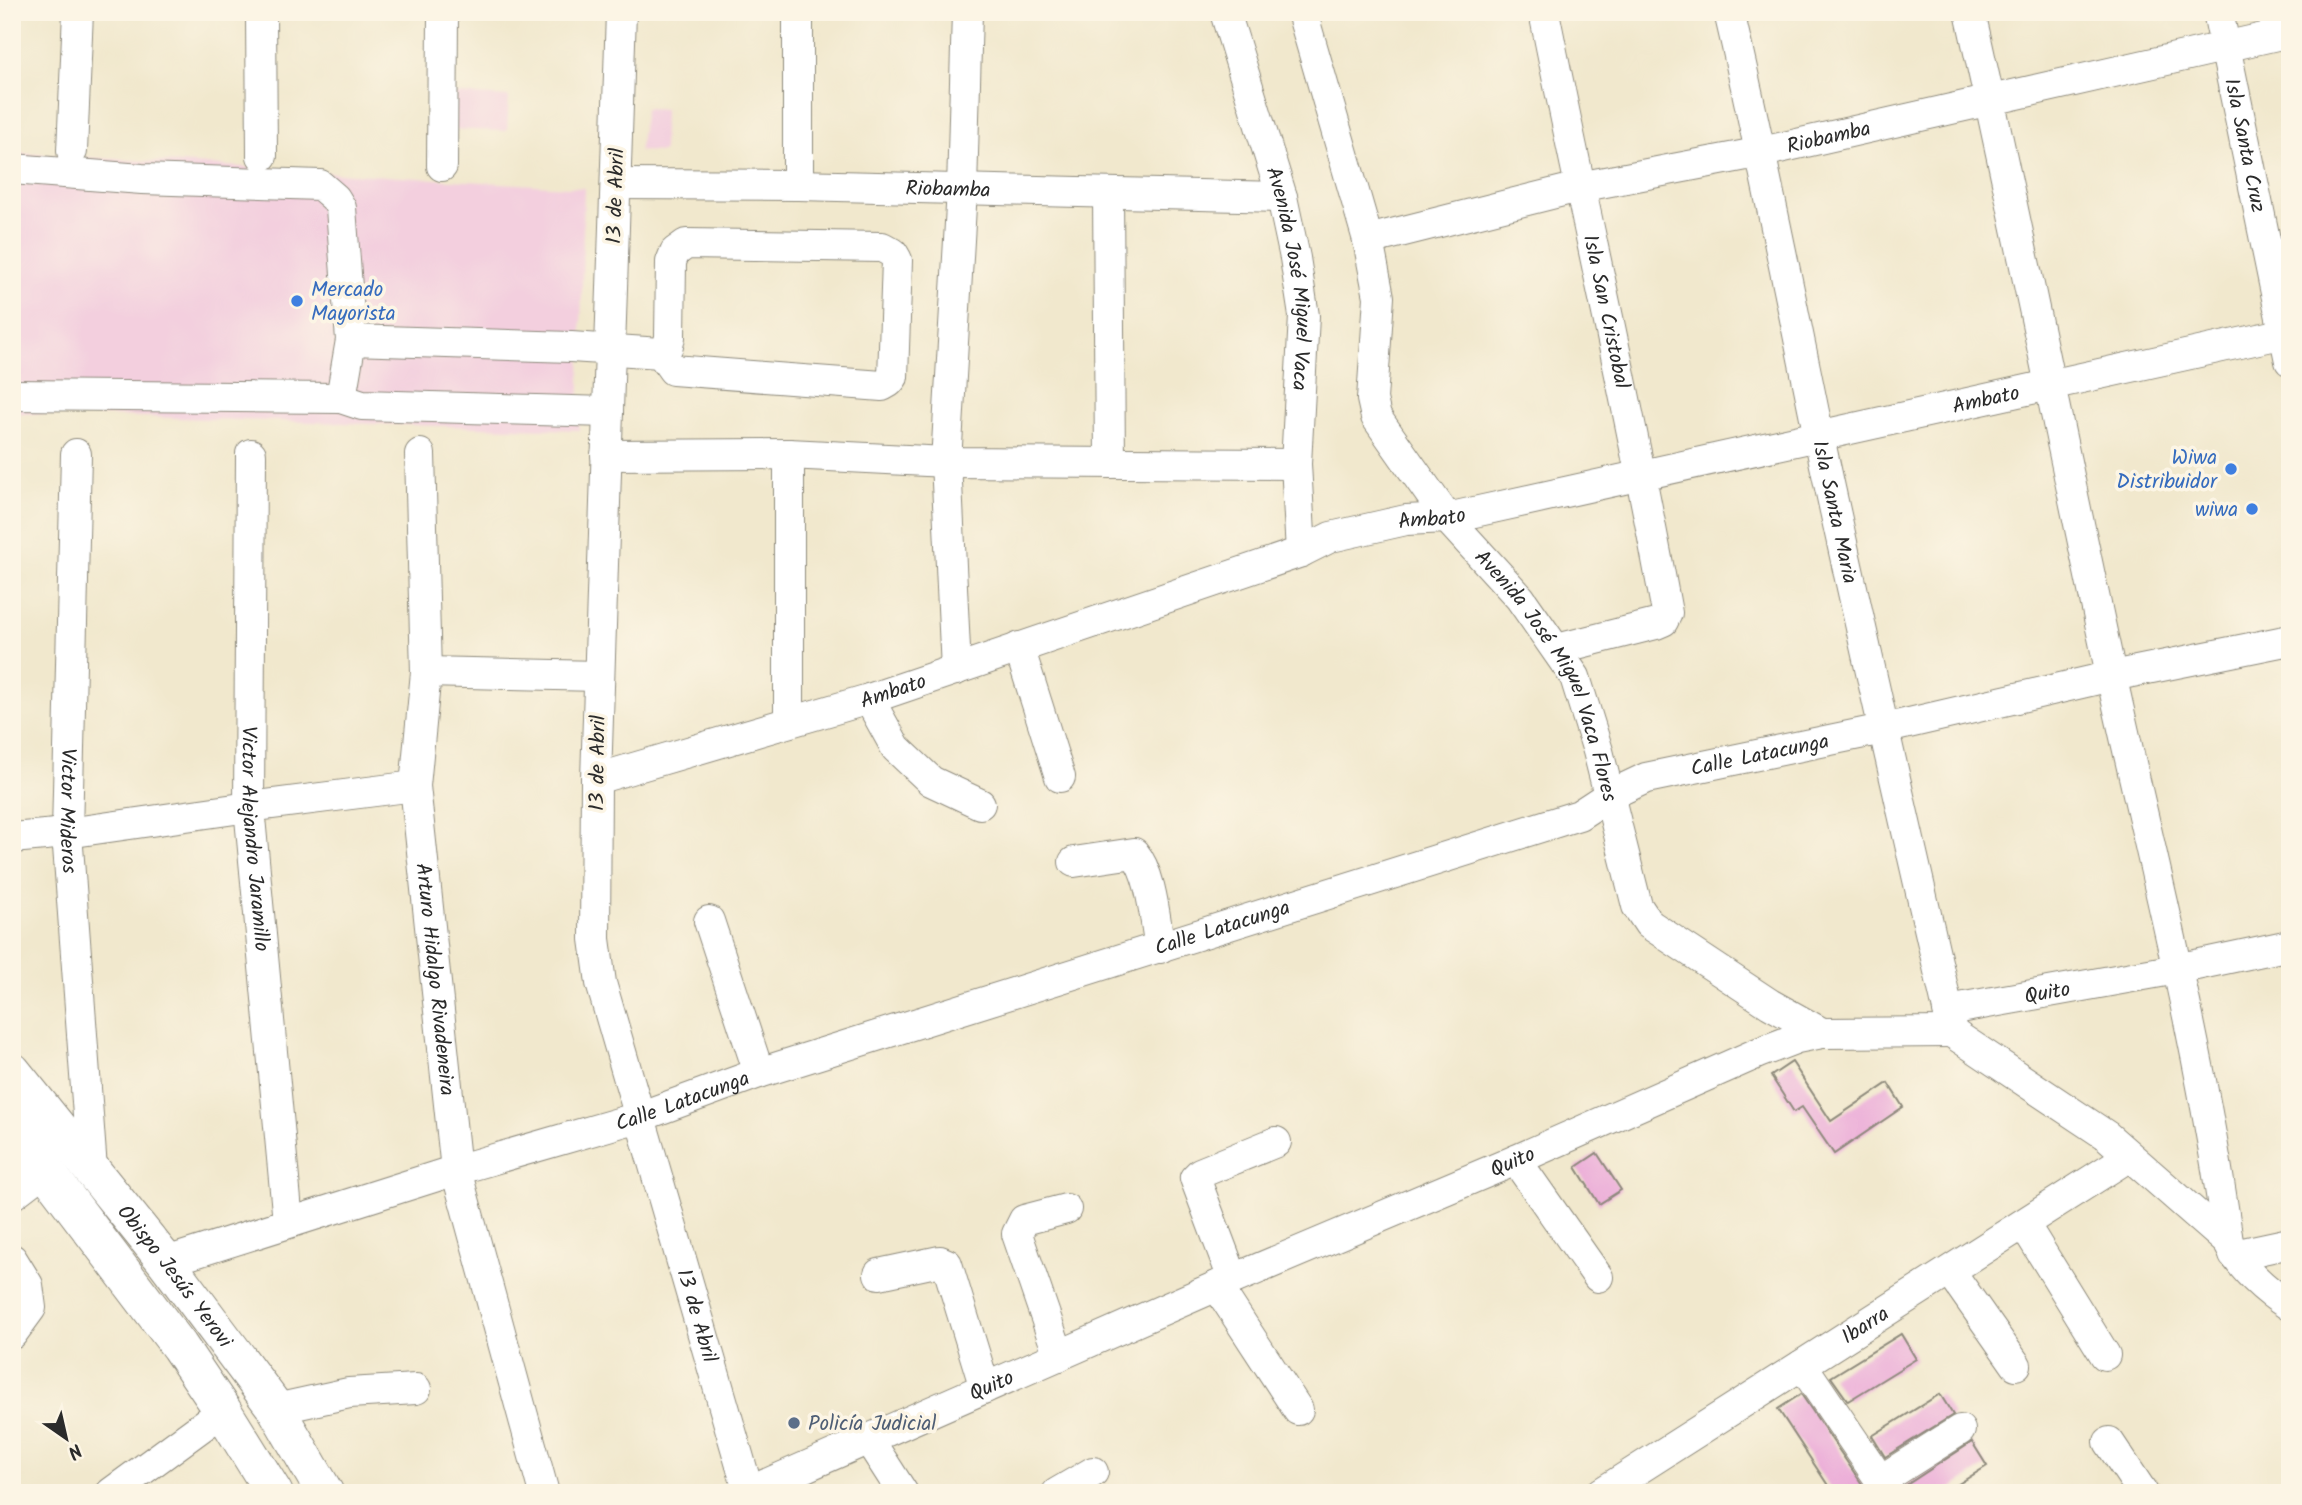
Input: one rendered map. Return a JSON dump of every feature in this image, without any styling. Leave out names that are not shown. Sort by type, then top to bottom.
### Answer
[{"type":"main road","name":"Obispo Jesús Yerovi","points":[[12,1071],[166,1262],[276,1409],[325,1493]]},
{"type":"main road","name":"Obispo Jesús Yerovi","points":[[12,1126],[131,1279],[223,1411],[274,1493]]},
{"type":"street","points":[[72,151],[78,12]]},
{"type":"street","points":[[261,12],[262,156]]},
{"type":"street","points":[[442,166],[443,12]]},
{"type":"street","name":"13 de Abril","points":[[621,12],[596,779],[595,939],[601,984],[748,1492]]},
{"type":"street","points":[[798,12],[798,185]]},
{"type":"street","points":[[956,670],[946,462],[962,190],[967,12]]},
{"type":"street","name":"Avenida José Miguel Vaca","points":[[1225,12],[1282,197],[1296,258],[1304,316],[1296,464],[1301,552]]},
{"type":"street","name":"Avenida José Miguel Vaca Flores","points":[[1302,12],[1368,240],[1379,297],[1371,399],[1376,416],[1447,518],[1520,598],[1576,677],[1598,751],[1637,906],[1649,924],[1770,1004],[1822,1033]]},
{"type":"street","name":"Isla San Cristobal","points":[[1545,12],[1579,187],[1642,474],[1667,613],[1663,621],[1656,624],[1557,649]]},
{"type":"street","name":"Isla Santa Maria","points":[[1729,12],[1762,152],[1819,436],[1883,729],[1950,1021]]},
{"type":"street","points":[[1970,12],[2177,969],[2231,1248]]},
{"type":"street","name":"Isla Santa Cruz","points":[[2218,12],[2288,342]]},
{"type":"street","name":"Riobamba","points":[[1368,240],[1579,187],[1762,152],[2290,33]]},
{"type":"street","points":[[12,169],[142,179],[320,185],[335,198],[341,208],[351,340],[341,398]]},
{"type":"street","name":"Riobamba","points":[[616,184],[798,185],[1282,197]]},
{"type":"street","points":[[1108,193],[1110,463]]},
{"type":"street","points":[[351,340],[661,353],[668,346],[670,337],[671,262],[675,252],[686,244],[882,247],[892,253],[897,261],[893,377],[882,386],[673,370],[661,353]]},
{"type":"street","name":"Ambato","points":[[596,779],[869,699],[1301,552],[1331,537],[1406,520],[1447,518],[2051,385],[2288,342]]},
{"type":"street","points":[[12,395],[341,398],[362,405],[608,412]]},
{"type":"street","name":"Victor Mideros","points":[[76,454],[67,833],[92,1169]]},
{"type":"street","name":"Victor Alejandro Jaramillo","points":[[251,454],[249,807],[288,1222]]},
{"type":"street","name":"Arturo Hidalgo Rivadeneira","points":[[421,454],[426,672],[415,786],[456,1170],[544,1493]]},
{"type":"street","points":[[789,454],[789,722]]},
{"type":"street","points":[[606,455],[789,454],[946,462],[1296,464]]},
{"type":"street","name":"Calle Latacunga","points":[[166,1262],[456,1170],[639,1117],[759,1073],[1579,815],[1608,796],[1646,778],[2290,640]]},
{"type":"street","points":[[1019,647],[1060,777]]},
{"type":"street","points":[[426,672],[599,676]]},
{"type":"street","points":[[869,699],[897,748],[931,780],[980,804]]},
{"type":"street","points":[[12,838],[415,786]]},
{"type":"street","points":[[1074,862],[1134,853],[1140,861],[1148,886],[1160,948]]},
{"type":"street","points":[[709,921],[759,1073]]},
{"type":"street","name":"Quito","points":[[748,1492],[1225,1282],[1797,1038],[1822,1033],[1950,1021],[2290,945]]},
{"type":"street","points":[[1950,1021],[2107,1136],[2231,1248],[2272,1294],[2290,1306]]},
{"type":"street","points":[[1276,1142],[1200,1172],[1195,1178],[1225,1282],[1298,1410]]},
{"type":"street","name":"Ibarra","points":[[1601,1493],[2128,1157]]},
{"type":"street","points":[[1516,1160],[1598,1277]]},
{"type":"street","points":[[12,1195],[46,1169]]},
{"type":"street","points":[[1059,1356],[1017,1234],[1024,1220],[1066,1209]]},
{"type":"street","points":[[2024,1223],[2105,1355]]},
{"type":"street","points":[[2231,1248],[2290,1243]]},
{"type":"street","points":[[12,1259],[29,1285],[31,1308],[12,1334]]},
{"type":"street","points":[[879,1274],[940,1261],[947,1264],[985,1388]]},
{"type":"street","points":[[1950,1270],[2015,1365]]},
{"type":"street","points":[[1802,1365],[1885,1486],[1960,1430]]},
{"type":"street","points":[[276,1409],[349,1392],[416,1389]]},
{"type":"street","points":[[111,1493],[223,1411]]},
{"type":"street","points":[[869,1440],[902,1493]]},
{"type":"street","points":[[2109,1442],[2143,1493]]},
{"type":"street","points":[[1057,1493],[1093,1472]]},
{"type":"shaded area","points":[[443,93],[509,97],[507,131],[442,129]]},
{"type":"shaded area","points":[[645,108],[664,109],[663,152],[639,151]]},
{"type":"shaded area","name":"Mercado Mayorista","points":[[12,153],[584,188],[579,430],[12,413]]},
{"type":"building","points":[[1792,1062],[1831,1121],[1888,1083],[1903,1107],[1834,1154],[1802,1107],[1794,1112],[1771,1076]]},
{"type":"building","points":[[1597,1153],[1621,1190],[1599,1204],[1576,1167]]},
{"type":"building","points":[[1901,1334],[1916,1359],[1848,1401],[1831,1377]]},
{"type":"building","points":[[1801,1394],[1868,1493],[1833,1493],[1778,1409]]},
{"type":"building","points":[[1940,1394],[1953,1415],[1885,1457],[1872,1436]]},
{"type":"building","points":[[1972,1442],[1987,1466],[1944,1493],[1906,1493],[1905,1486]]},
{"type":"place","name":"Mercado Mayorista","points":[[297,301]]},
{"type":"place","name":"Wiwa Distribuidor","points":[[2231,469]]},
{"type":"place","name":"wiwa","points":[[2252,509]]},
{"type":"place","name":"Policía Judicial","points":[[794,1423]]}]
